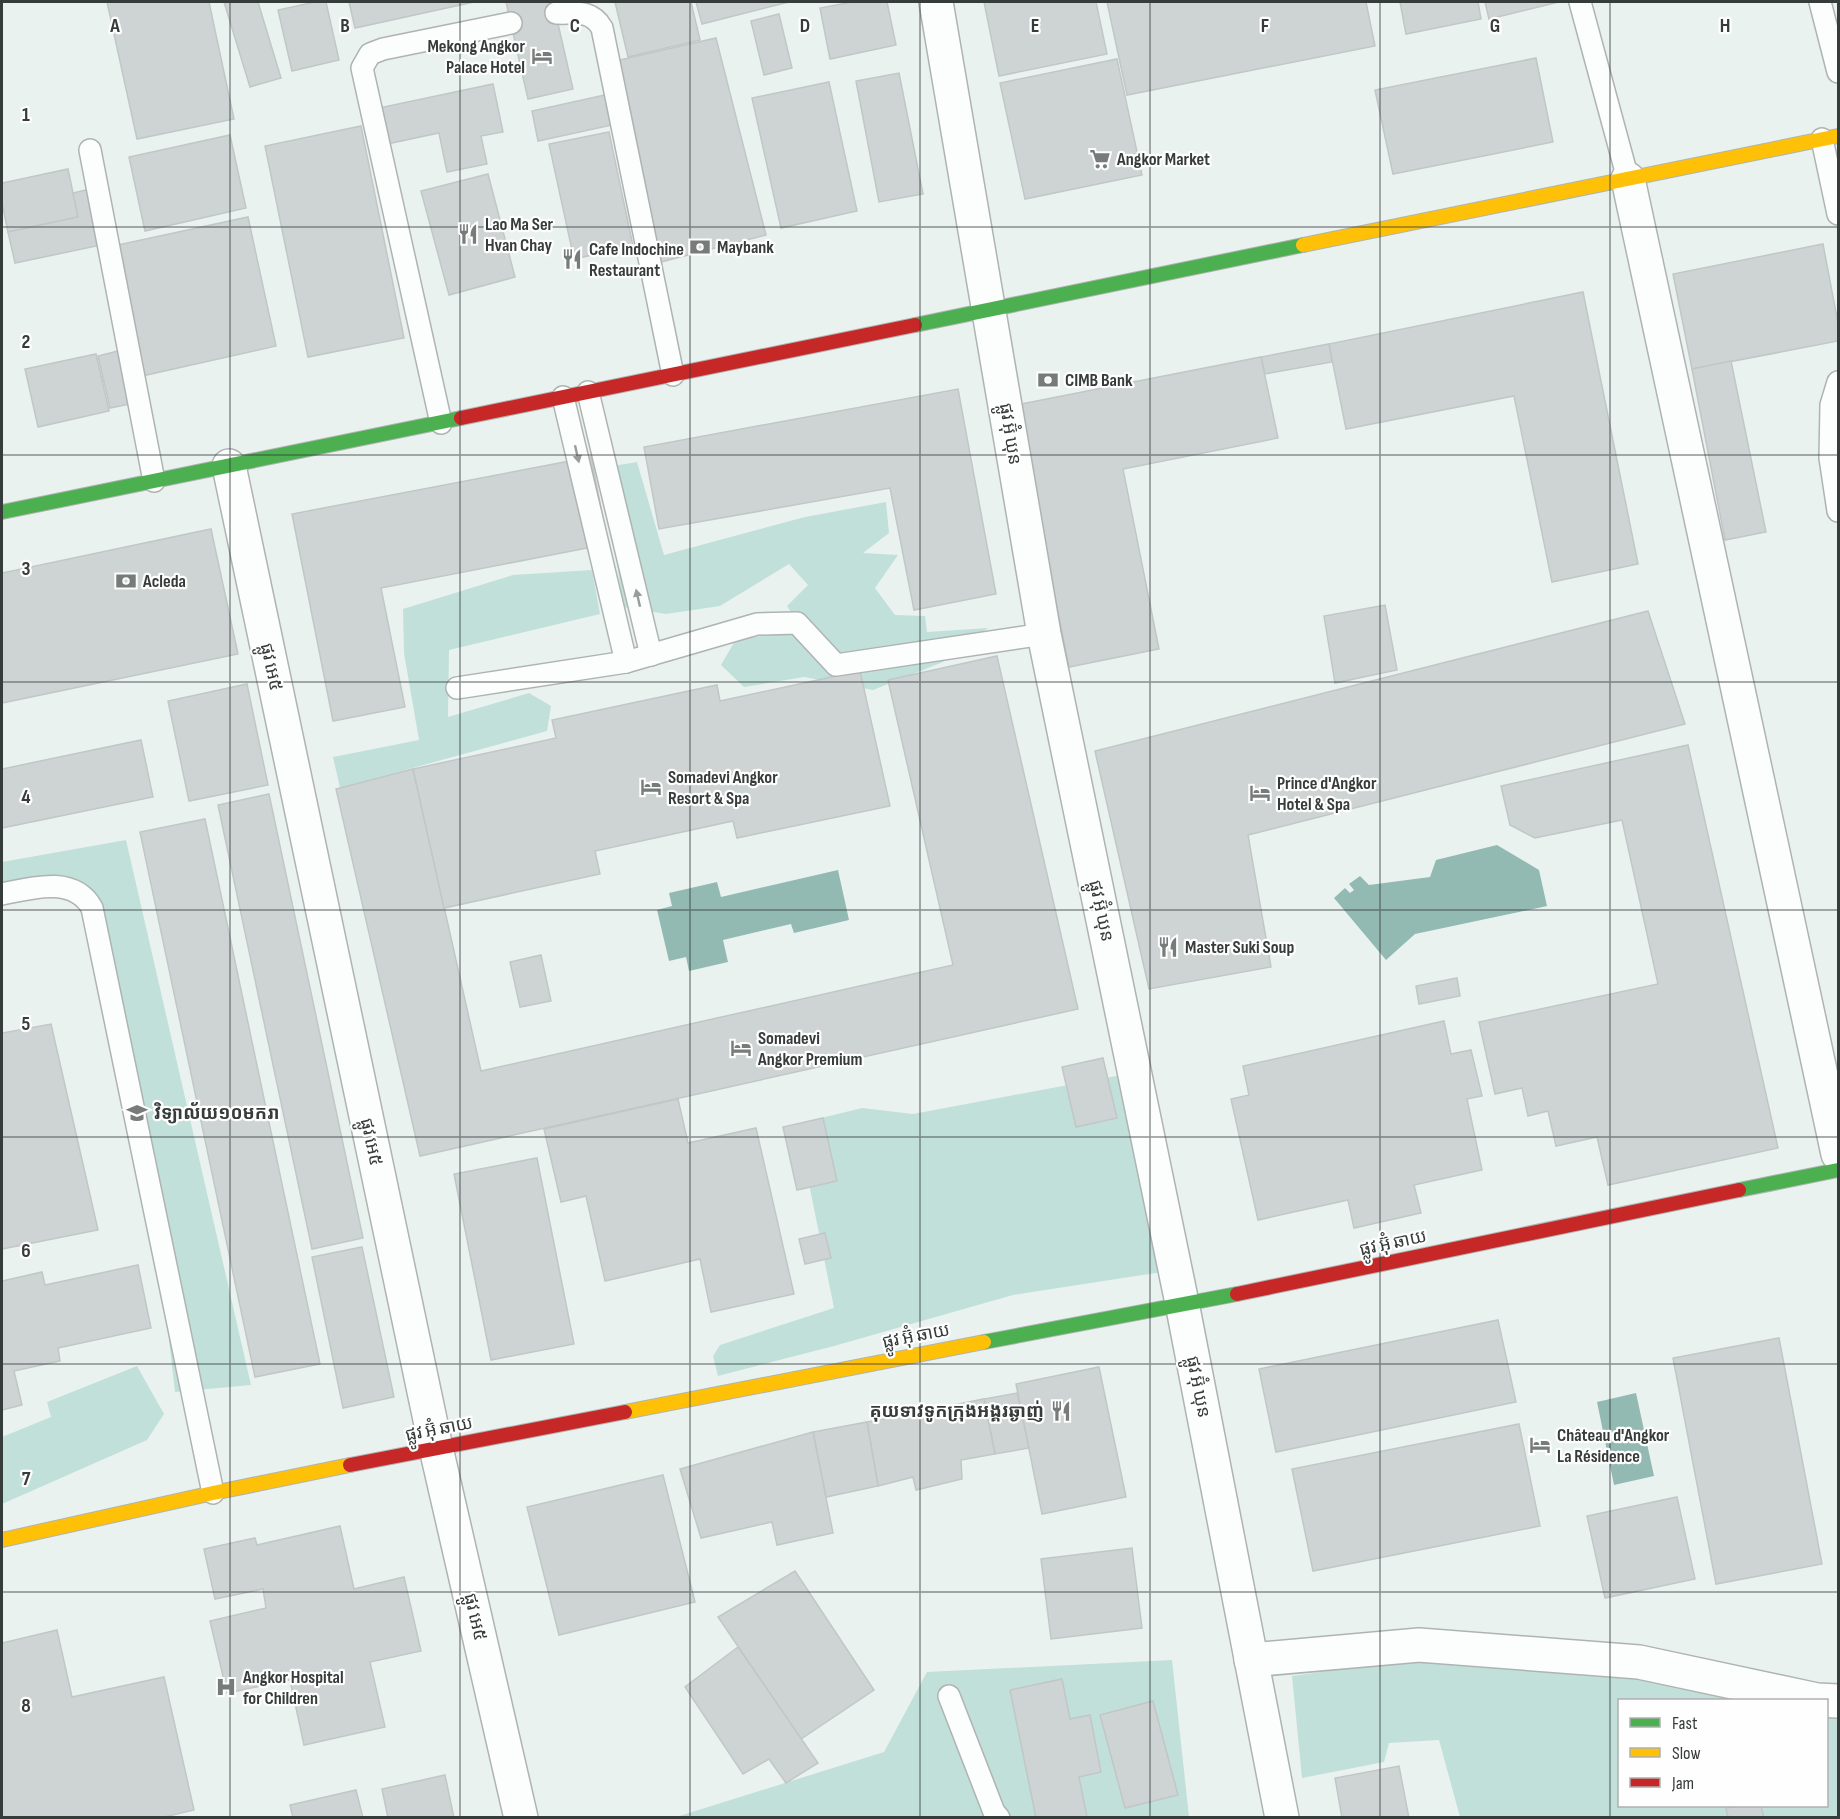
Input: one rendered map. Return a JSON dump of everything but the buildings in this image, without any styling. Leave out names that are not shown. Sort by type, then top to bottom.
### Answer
[{"type":"main road","points":[[2,512],[1830,138]]},
{"type":"main road","name":"ផ្លូវ អ៊ុំ ឆាយ","points":[[2,1540],[213,1493],[436,1448],[1182,1303],[1839,1170]]},
{"type":"street","name":"ផ្លូវ អ៊ុំ ឃុន","points":[[936,2],[1044,634],[1182,1303],[1282,1818]]},
{"type":"street","points":[[1628,179],[1839,1154]]},
{"type":"street","name":"ផ្លូវ អេ៥","points":[[229,466],[436,1448],[521,1818]]},
{"type":"street","points":[[1251,1660],[1419,1645],[1639,1662],[1812,1699]]},
{"type":"lane","points":[[1580,2],[1628,179]]},
{"type":"lane","points":[[1820,2],[1839,72]]},
{"type":"lane","points":[[556,14],[589,14],[598,20],[603,28],[673,375]]},
{"type":"lane","points":[[441,423],[362,68],[370,54],[383,49],[512,23]]},
{"type":"lane","points":[[1830,138],[1839,214]]},
{"type":"lane","points":[[90,150],[154,481]]},
{"type":"lane","points":[[1839,382],[1831,405],[1830,458],[1839,511]]},
{"type":"lane","points":[[588,392],[651,655]]},
{"type":"lane","points":[[563,397],[626,662]]},
{"type":"lane","points":[[457,688],[626,662],[757,624],[797,623],[836,664],[1044,634]]},
{"type":"lane","points":[[2,894],[46,886],[60,886],[81,894],[92,908],[213,1493]]},
{"type":"lane","points":[[949,1696],[994,1812],[999,1818]]},
{"type":"shaded area","points":[[637,462],[664,555],[805,517],[886,502],[889,533],[863,553],[898,555],[875,588],[895,615],[925,616],[927,632],[988,628],[943,662],[873,690],[804,677],[744,687],[721,665],[736,639],[771,635],[806,635],[787,606],[808,585],[789,564],[720,606],[666,614],[623,607],[612,526],[613,466]]},
{"type":"shaded area","points":[[592,570],[600,614],[449,650],[448,717],[529,693],[551,706],[547,731],[340,788],[333,757],[419,740],[404,653],[403,609],[513,575]]},
{"type":"shaded area","points":[[126,840],[251,1385],[175,1392],[158,1245],[120,1100],[95,921],[63,878],[2,892],[2,862]]},
{"type":"shaded area","points":[[1497,845],[1539,870],[1547,906],[1415,934],[1386,960],[1334,898],[1345,888],[1350,893],[1354,890],[1349,884],[1360,876],[1369,885],[1430,877],[1436,860]]},
{"type":"shaded area","points":[[838,870],[849,920],[794,933],[791,924],[723,940],[728,962],[689,971],[686,957],[669,961],[657,910],[672,906],[669,893],[717,882],[721,897]]},
{"type":"shaded area","points":[[1127,1074],[1162,1272],[1013,1295],[718,1376],[713,1356],[720,1345],[834,1308],[797,1124],[862,1108],[913,1114]]},
{"type":"shaded area","points":[[137,1366],[164,1414],[147,1440],[2,1504],[2,1437],[51,1417],[47,1402]]},
{"type":"shaded area","points":[[1636,1393],[1654,1476],[1614,1485],[1597,1402]]},
{"type":"shaded area","points":[[1421,1658],[1681,1681],[1759,1699],[1618,1699],[1618,1807],[1828,1807],[1828,1715],[1838,1718],[1838,1817],[1460,1817],[1439,1740],[1389,1743],[1384,1762],[1302,1778],[1292,1676]]},
{"type":"shaded area","points":[[1172,1660],[1189,1817],[673,1818],[884,1752],[927,1672]]},
{"type":"traffic: fast","points":[[915,325],[1303,245]]},
{"type":"traffic: fast","points":[[2,512],[461,418]]},
{"type":"traffic: fast","points":[[1739,1190],[1838,1170]]},
{"type":"traffic: fast","points":[[984,1342],[1237,1294]]},
{"type":"traffic: slow","points":[[1303,245],[1838,136]]},
{"type":"traffic: slow","points":[[625,1412],[984,1342]]},
{"type":"traffic: slow","points":[[2,1540],[350,1465]]},
{"type":"traffic: jam","points":[[461,418],[915,325]]},
{"type":"traffic: jam","points":[[1237,1294],[1739,1190]]},
{"type":"traffic: jam","points":[[350,1465],[625,1412]]},
{"type":"place","name":"Mekong Angkor Palace Hotel","points":[[542,56]]},
{"type":"place","name":"Angkor Market","points":[[1100,159]]},
{"type":"place","name":"Lao Ma Ser Hvan Chay","points":[[468,234]]},
{"type":"place","name":"Maybank","points":[[700,247]]},
{"type":"place","name":"Cafe Indochine Restaurant","points":[[572,259]]},
{"type":"place","name":"CIMB Bank","points":[[1048,380]]},
{"type":"place","name":"Acleda","points":[[126,581]]},
{"type":"place","name":"Somadevi Angkor Resort & Spa","points":[[651,787]]},
{"type":"place","name":"Prince d'Angkor Hotel & Spa","points":[[1260,793]]},
{"type":"place","name":"Master Suki Soup","points":[[1168,947]]},
{"type":"place","name":"Somadevi Angkor Premium","points":[[741,1048]]},
{"type":"place","name":"វិទ្យាល័យ១០មករា","points":[[137,1113]]},
{"type":"place","name":"គុយទាវទូកក្រុងអង្គរឆ្ងាញ់","points":[[1061,1411]]},
{"type":"place","name":"Château d'Angkor La Résidence","points":[[1540,1445]]},
{"type":"place","name":"Angkor Hospital for Children","points":[[226,1687]]}]
